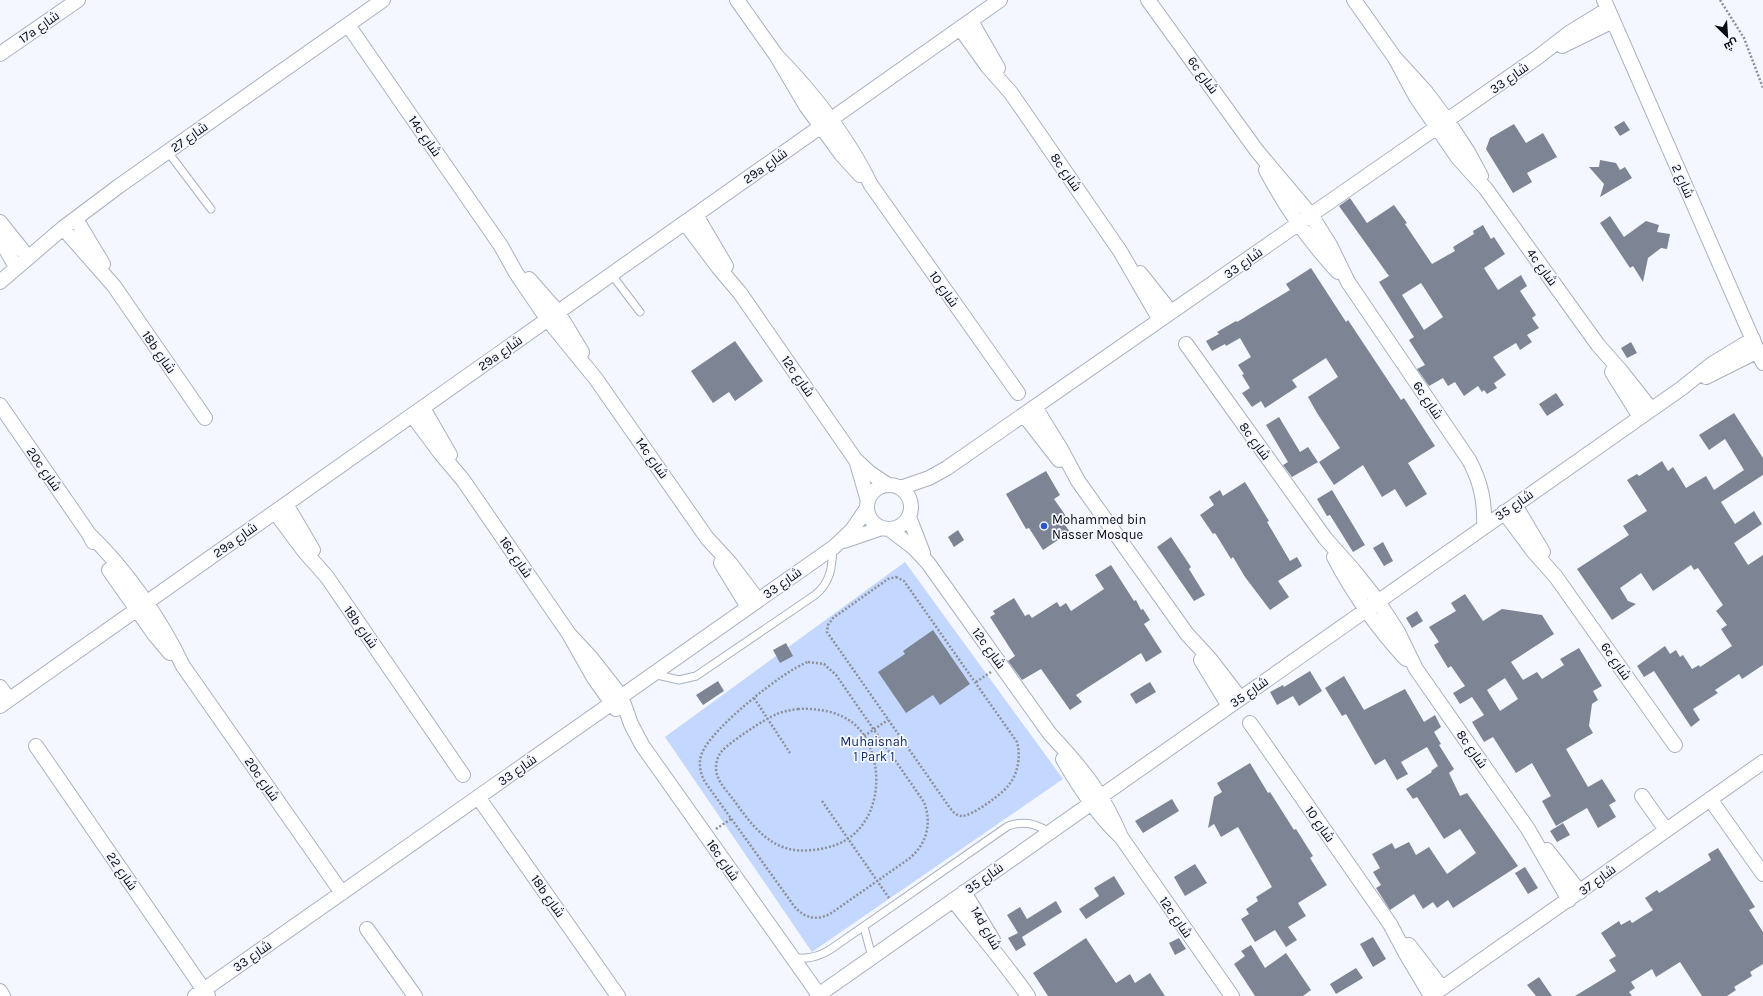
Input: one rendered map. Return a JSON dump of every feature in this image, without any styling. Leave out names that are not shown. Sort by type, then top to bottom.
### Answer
[{"type":"street","name":"17a شارع","points":[[0,54],[78,0]]},
{"type":"street","name":"شارع 27","points":[[0,282],[63,228],[383,0]]},
{"type":"street","name":"شارع 10","points":[[737,0],[776,56],[808,89],[827,123],[855,154],[871,185],[1018,393]]},
{"type":"street","name":"29a شارع","points":[[5,703],[1000,0]]},
{"type":"street","name":"6c شارع","points":[[1148,0],[1305,219],[1330,246],[1348,282],[1469,460],[1476,473],[1484,500],[1484,526]]},
{"type":"street","name":"4c شارع","points":[[1354,0],[1395,58],[1426,92],[1442,124],[1468,152],[1486,189],[1645,413]]},
{"type":"street","name":"شارع 33","points":[[910,511],[928,485],[947,468],[1538,57],[1608,10]]},
{"type":"street","name":"شارع 2","points":[[1608,10],[1758,351]]},
{"type":"street","name":"14c شارع","points":[[348,25],[501,246],[515,261],[553,316],[583,353],[596,378],[708,538],[730,563],[753,603]]},
{"type":"street","name":"8c شارع","points":[[965,25],[1120,251],[1143,276],[1166,316]]},
{"type":"street","name":"18b شارع","points":[[76,219],[103,263],[114,286]]},
{"type":"street","name":"12c شارع","points":[[691,219],[740,293],[855,459],[870,473],[894,486]]},
{"type":"street","points":[[0,222],[28,257]]},
{"type":"street","name":"18b شارع","points":[[63,228],[114,286],[205,418]]},
{"type":"street","points":[[0,239],[16,267]]},
{"type":"street","name":"8c شارع","points":[[1186,344],[1325,538],[1345,577],[1372,605],[1396,649],[1416,669],[1575,896]]},
{"type":"street","name":"شارع 35","points":[[818,995],[1645,413],[1682,388],[1758,351]]},
{"type":"street","name":"20c شارع","points":[[0,405],[89,534],[110,556],[141,606],[167,635],[183,666],[342,893]]},
{"type":"street","name":"16c شارع","points":[[418,411],[448,450],[463,480],[569,634],[592,659],[642,745],[818,995]]},
{"type":"street","points":[[1029,411],[1062,451],[1078,481],[1234,702]]},
{"type":"street","name":"12c شارع","points":[[855,459],[868,504]]},
{"type":"street","name":"شارع 33","points":[[894,486],[924,480],[947,468]]},
{"type":"street","points":[[894,486],[910,498],[910,511],[904,524],[898,528],[886,529],[871,520],[868,504],[876,490],[894,486]]},
{"type":"street","name":"شارع 33","points":[[202,994],[478,796],[836,545],[857,523],[868,504]]},
{"type":"street","name":"18b شارع","points":[[281,508],[326,577],[463,775]]},
{"type":"street","name":"6c شارع","points":[[1510,508],[1533,551],[1556,577],[1675,745]]},
{"type":"street","name":"12c شارع","points":[[910,511],[919,545],[928,563]]},
{"type":"street","name":"شارع 33","points":[[836,545],[864,533],[886,529]]},
{"type":"street","name":"12c شارع","points":[[886,529],[914,548],[928,563],[1096,799],[1105,821],[1121,838],[1232,996]]},
{"type":"street","points":[[0,687],[5,703]]},
{"type":"street","name":"شارع 10","points":[[1250,723],[1390,924],[1406,954],[1435,993]]},
{"type":"street","name":"شارع 22","points":[[36,746],[202,994]]},
{"type":"street","name":"شارع 37","points":[[1435,993],[1575,896],[1763,762]]},
{"type":"street","name":"18b شارع","points":[[478,796],[618,996]]},
{"type":"street","points":[[1642,796],[1666,830]]},
{"type":"street","points":[[1710,799],[1763,874]]},
{"type":"street","name":"14d شارع","points":[[959,896],[984,939],[1006,965],[1028,996]]},
{"type":"street","points":[[366,929],[415,996]]},
{"type":"street","points":[[0,991],[3,996]]},
{"type":"lane","points":[[168,152],[211,209]]},
{"type":"lane","points":[[612,274],[640,312]]},
{"type":"lane","points":[[652,674],[679,680],[696,676],[815,595],[826,584],[829,578],[836,545]]},
{"type":"lane","points":[[792,957],[806,958],[824,954],[1008,826],[1025,822],[1034,823],[1050,832]]},
{"type":"lane","points":[[864,926],[872,957]]},
{"type":"path","points":[[1720,0],[1744,38],[1763,88]]},
{"type":"path","points":[[896,577],[904,581],[1015,737],[1019,748],[1020,759],[1008,786],[994,798],[967,815],[963,816],[955,814],[888,720],[828,636],[827,628],[833,618],[888,579],[896,577]]},
{"type":"path","points":[[808,662],[817,662],[831,668],[875,729],[924,802],[928,823],[927,833],[918,851],[878,881],[824,917],[810,918],[794,906],[705,782],[702,776],[700,761],[705,747],[731,719],[754,698],[800,664],[808,662]]},
{"type":"path","points":[[754,698],[790,754]]},
{"type":"path","points":[[808,708],[836,714],[859,728],[875,762],[877,784],[870,811],[860,826],[848,839],[829,847],[811,850],[794,850],[778,845],[760,833],[752,825],[721,784],[716,772],[719,755],[728,746],[768,718],[787,710],[808,708]]},
{"type":"path","points":[[864,736],[888,720]]},
{"type":"path","points":[[822,801],[894,905]]},
{"type":"green space","name":"Muhaisnah 1 Park 1","points":[[905,562],[1063,779],[812,952],[665,737]]},
{"type":"building","points":[[1624,121],[1630,130],[1620,136],[1614,127]]},
{"type":"building","points":[[1514,124],[1526,143],[1543,133],[1557,157],[1527,173],[1532,182],[1513,193],[1486,149],[1490,138]]},
{"type":"building","points":[[1600,160],[1616,163],[1620,170],[1625,167],[1632,178],[1600,197],[1604,184],[1589,167],[1599,167]]},
{"type":"building","points":[[1350,198],[1367,223],[1394,205],[1432,264],[1455,251],[1453,247],[1474,234],[1473,231],[1483,225],[1491,239],[1494,237],[1505,254],[1484,268],[1498,290],[1521,275],[1527,286],[1520,291],[1536,315],[1532,318],[1539,328],[1527,335],[1532,342],[1520,350],[1516,343],[1493,357],[1506,375],[1494,383],[1497,388],[1487,394],[1484,390],[1482,392],[1478,386],[1464,396],[1455,382],[1448,386],[1443,378],[1429,386],[1417,369],[1425,365],[1409,340],[1414,337],[1379,282],[1389,276],[1339,206]],"holes":[[[1421,283],[1443,317],[1424,330],[1402,295]]]},
{"type":"building","points":[[1610,216],[1624,237],[1646,221],[1659,225],[1657,232],[1670,234],[1667,249],[1661,248],[1648,258],[1643,282],[1633,266],[1630,268],[1600,223]]},
{"type":"building","points":[[1311,268],[1346,322],[1348,320],[1401,400],[1404,398],[1435,446],[1408,463],[1427,494],[1406,507],[1395,489],[1382,497],[1363,465],[1334,485],[1319,462],[1340,448],[1308,397],[1338,377],[1326,358],[1292,380],[1297,387],[1265,408],[1261,401],[1252,407],[1242,393],[1250,388],[1238,365],[1251,357],[1240,338],[1226,346],[1225,344],[1212,351],[1206,341],[1219,334],[1217,332],[1236,321],[1237,322],[1290,290],[1286,284]]},
{"type":"building","points":[[735,341],[763,381],[735,401],[729,392],[713,403],[691,371]]},
{"type":"building","points":[[1631,342],[1637,353],[1627,358],[1621,348]]},
{"type":"building","points":[[1556,393],[1564,405],[1547,416],[1539,404]]},
{"type":"building","points":[[1734,413],[1763,458],[1763,475],[1721,502],[1735,524],[1754,511],[1762,524],[1734,543],[1748,565],[1763,555],[1763,665],[1742,679],[1739,674],[1715,690],[1718,693],[1693,709],[1700,720],[1691,727],[1654,671],[1644,677],[1637,666],[1665,646],[1670,654],[1676,650],[1680,657],[1683,655],[1692,669],[1699,665],[1700,667],[1732,646],[1721,629],[1727,625],[1716,611],[1723,605],[1698,568],[1694,570],[1691,565],[1653,591],[1641,573],[1620,588],[1628,601],[1636,604],[1612,620],[1577,569],[1629,535],[1623,526],[1647,511],[1627,480],[1637,474],[1639,476],[1662,461],[1668,471],[1673,467],[1686,488],[1706,476],[1714,490],[1744,470],[1725,439],[1709,450],[1699,435]]},
{"type":"building","points":[[1279,417],[1300,452],[1308,447],[1318,462],[1292,477],[1283,465],[1288,462],[1266,425]]},
{"type":"building","points":[[1046,471],[1060,495],[1054,499],[1068,519],[1063,522],[1070,532],[1043,550],[1029,528],[1026,529],[1006,494]]},
{"type":"building","points":[[1245,482],[1269,521],[1267,522],[1290,561],[1297,557],[1302,566],[1278,581],[1289,597],[1270,610],[1245,577],[1233,557],[1231,559],[1215,533],[1213,534],[1200,515],[1214,505],[1209,497],[1220,490],[1223,496]]},
{"type":"building","points":[[1332,490],[1365,545],[1353,552],[1330,515],[1327,516],[1317,499]]},
{"type":"building","points":[[958,530],[964,540],[954,547],[948,537]]},
{"type":"building","points":[[1171,537],[1191,567],[1189,569],[1205,595],[1194,601],[1157,547]]},
{"type":"building","points":[[1383,542],[1393,561],[1384,566],[1373,548]]},
{"type":"building","points":[[1111,565],[1134,601],[1136,600],[1141,610],[1143,609],[1150,620],[1144,624],[1162,652],[1146,662],[1141,653],[1076,695],[1082,702],[1070,710],[1041,669],[1022,680],[1008,661],[1015,656],[990,617],[995,614],[993,611],[1014,598],[1025,616],[1029,614],[1032,618],[1057,602],[1060,607],[1066,603],[1071,611],[1104,589],[1095,575]]},
{"type":"building","points":[[1465,594],[1483,621],[1502,609],[1542,615],[1554,634],[1511,662],[1523,680],[1537,672],[1542,679],[1564,665],[1560,659],[1579,648],[1602,686],[1593,691],[1598,700],[1592,704],[1589,726],[1593,733],[1566,749],[1588,787],[1602,779],[1616,801],[1609,805],[1616,817],[1598,828],[1587,808],[1556,826],[1542,801],[1551,796],[1532,763],[1516,773],[1493,737],[1484,742],[1472,722],[1484,715],[1472,697],[1460,704],[1453,693],[1465,686],[1451,666],[1448,668],[1434,645],[1439,642],[1429,627],[1456,611],[1451,603]],"holes":[[[1505,678],[1518,699],[1500,711],[1487,690]]]},
{"type":"building","points":[[1417,611],[1423,621],[1412,628],[1406,618]]},
{"type":"building","points":[[933,630],[970,684],[940,705],[933,695],[906,713],[878,672],[905,654],[903,651]]},
{"type":"building","points":[[786,643],[793,656],[780,663],[773,650]]},
{"type":"building","points":[[1310,671],[1322,691],[1299,706],[1293,696],[1277,705],[1270,692],[1283,685],[1284,687]]},
{"type":"building","points":[[1344,676],[1364,710],[1405,689],[1424,722],[1435,715],[1441,727],[1434,732],[1441,744],[1439,745],[1454,769],[1449,773],[1460,796],[1467,793],[1518,866],[1453,908],[1448,900],[1437,908],[1433,902],[1423,909],[1414,894],[1390,910],[1376,888],[1381,885],[1373,872],[1380,868],[1372,854],[1392,843],[1395,849],[1409,842],[1416,855],[1429,847],[1447,874],[1476,853],[1460,829],[1444,839],[1417,797],[1413,799],[1406,789],[1432,772],[1431,771],[1438,766],[1427,747],[1401,762],[1408,774],[1397,780],[1385,759],[1375,765],[1346,714],[1342,716],[1325,688]]},
{"type":"building","points":[[718,681],[724,691],[703,705],[696,695]]},
{"type":"building","points":[[1150,682],[1156,692],[1136,704],[1130,694]]},
{"type":"building","points":[[1250,763],[1268,793],[1270,792],[1294,830],[1296,829],[1313,856],[1310,858],[1327,885],[1298,903],[1306,916],[1288,927],[1297,940],[1286,947],[1275,930],[1255,942],[1241,919],[1249,914],[1246,909],[1258,901],[1256,897],[1272,887],[1238,827],[1221,837],[1214,824],[1208,828],[1214,797],[1222,792],[1217,783]]},
{"type":"building","points":[[1172,799],[1179,811],[1143,833],[1135,821]]},
{"type":"building","points":[[1563,823],[1570,835],[1557,842],[1550,831]]},
{"type":"building","points":[[1718,848],[1755,907],[1749,910],[1763,932],[1763,964],[1750,972],[1752,976],[1734,987],[1736,990],[1727,996],[1702,996],[1680,962],[1656,977],[1652,969],[1631,982],[1635,988],[1629,992],[1632,996],[1575,996],[1616,971],[1609,960],[1616,956],[1601,933],[1619,921],[1621,925],[1630,920],[1632,923],[1653,910],[1645,898],[1657,890],[1659,893],[1711,860],[1708,854]]},
{"type":"building","points":[[1195,864],[1207,883],[1185,896],[1174,877]]},
{"type":"building","points":[[1525,867],[1538,888],[1528,894],[1515,873]]},
{"type":"building","points":[[1114,876],[1125,894],[1086,919],[1079,909],[1099,896],[1094,888]]},
{"type":"building","points":[[1056,901],[1062,912],[1022,937],[1026,945],[1016,951],[1008,938],[1018,933],[1007,915],[1020,907],[1027,919]]},
{"type":"building","points":[[1373,937],[1386,959],[1373,967],[1360,944]]},
{"type":"building","points":[[1086,938],[1116,983],[1130,974],[1135,983],[1150,973],[1165,996],[1048,996],[1033,973]]},
{"type":"building","points":[[1179,938],[1186,949],[1175,955],[1169,943]]},
{"type":"building","points":[[1251,945],[1265,968],[1286,953],[1311,990],[1303,996],[1255,996],[1234,964],[1245,956],[1241,951]]},
{"type":"building","points":[[1356,968],[1363,978],[1336,994],[1330,984]]},
{"type":"building","points":[[1539,977],[1552,996],[1536,996],[1527,985]]},
{"type":"place","name":"Mohammed bin Nasser Mosque","points":[[1044,526]]}]
